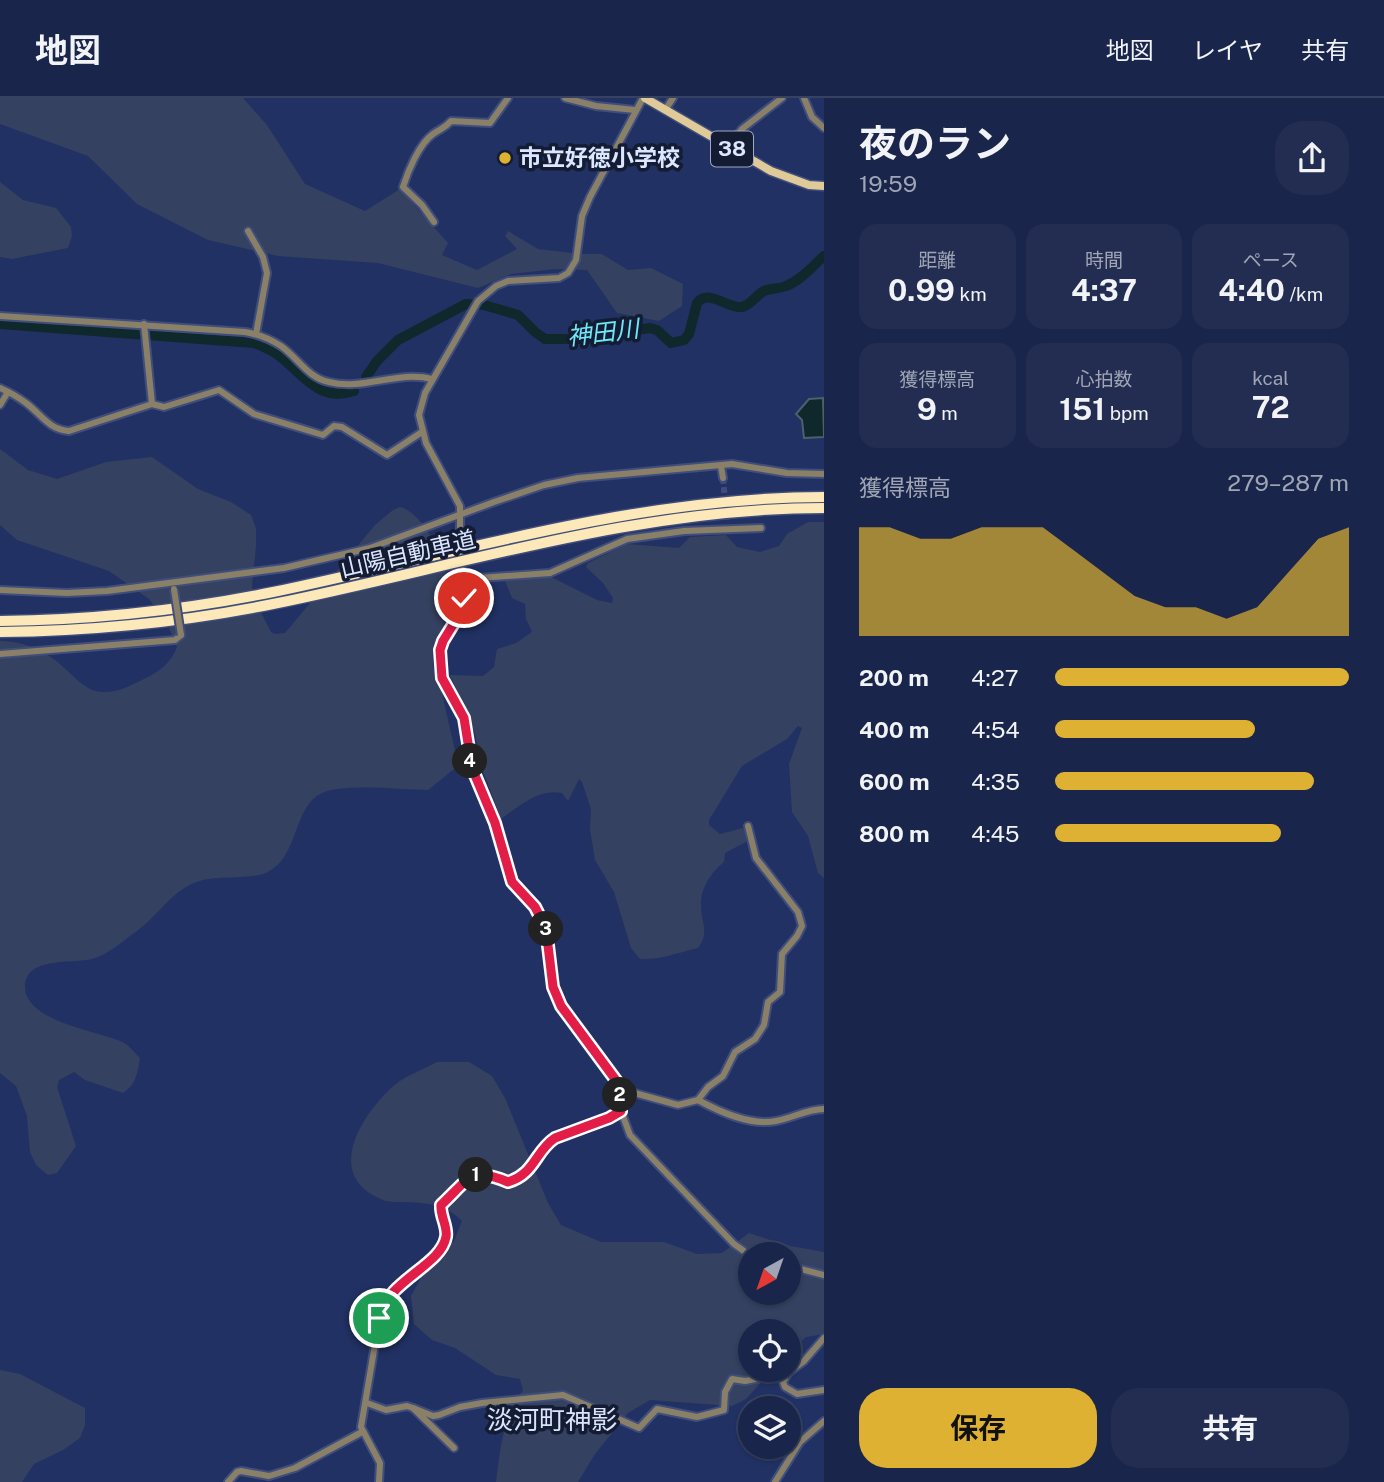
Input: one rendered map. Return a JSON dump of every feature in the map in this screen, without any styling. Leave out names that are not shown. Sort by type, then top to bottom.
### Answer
[{"type":"highway","name":"山陽自動車道","points":[[0,621],[120,614],[209,603],[284,589],[573,524],[646,511],[734,500],[824,497]]},
{"type":"highway","name":"山陽自動車道","points":[[0,633],[150,623],[273,604],[647,522],[736,511],[824,508]]},
{"type":"main road","name":"38","points":[[644,98],[771,172],[809,185],[824,186]]},
{"type":"street","points":[[434,222],[422,205],[403,187],[409,167],[431,135],[443,130],[451,121],[490,122],[508,98]]},
{"type":"street","points":[[565,98],[596,106],[635,110]]},
{"type":"street","points":[[460,531],[460,506],[422,432],[419,415],[421,401],[478,301],[496,286],[508,281],[559,278],[568,273],[576,260],[582,216],[590,197],[635,110],[644,98]]},
{"type":"street","points":[[665,110],[673,98]]},
{"type":"street","points":[[728,147],[742,129],[782,98]]},
{"type":"street","points":[[804,98],[814,120],[824,128]]},
{"type":"street","points":[[248,231],[263,257],[267,273],[256,334]]},
{"type":"street","points":[[0,316],[144,331],[256,334],[281,346],[307,371],[329,382],[344,385],[408,376],[432,379]]},
{"type":"street","points":[[144,331],[152,404]]},
{"type":"street","points":[[0,388],[25,402],[51,427],[59,430],[69,430],[152,404],[164,407],[219,390],[254,414],[323,435],[334,426],[342,427],[387,455],[422,432]]},
{"type":"street","points":[[0,405],[8,392]]},
{"type":"street","points":[[0,590],[80,592],[173,586],[284,568],[370,548],[544,485],[578,478],[732,464],[787,473],[824,474]]},
{"type":"street","points":[[721,466],[723,478]]},
{"type":"street","points":[[465,579],[550,573],[627,539],[727,525],[761,528]]},
{"type":"street","points":[[463,570],[465,579],[462,607],[440,650],[442,678],[464,718],[472,768],[495,823],[512,882],[535,907],[546,929],[556,995],[568,1016],[618,1083],[621,1111],[630,1135],[738,1247]]},
{"type":"street","points":[[0,653],[175,640],[181,635],[173,586]]},
{"type":"street","points":[[620,1090],[678,1105],[698,1100],[708,1087],[723,1076],[735,1052],[755,1039],[762,1029],[768,1002],[782,988],[782,954],[802,926],[798,912],[756,858],[748,827]]},
{"type":"street","points":[[698,1100],[718,1111],[758,1123],[777,1121],[813,1109],[824,1109]]},
{"type":"street","points":[[379,1482],[380,1463],[361,1427],[381,1309],[394,1290],[443,1246],[447,1235],[440,1214],[441,1205],[471,1177],[478,1174],[490,1174],[508,1182],[515,1180],[528,1172],[548,1142],[621,1111]]},
{"type":"street","points":[[802,1269],[824,1275]]},
{"type":"street","points":[[801,1363],[824,1338]]},
{"type":"street","points":[[367,1404],[386,1410],[407,1406],[433,1416],[482,1403],[564,1395],[639,1428],[657,1409],[697,1418],[724,1410],[724,1392],[732,1379],[738,1380]]},
{"type":"street","points":[[783,1382],[790,1392],[797,1394],[824,1390]]},
{"type":"street","points":[[413,1408],[454,1448]]},
{"type":"street","points":[[775,1482],[800,1442],[824,1421]]},
{"type":"street","points":[[228,1482],[237,1472],[268,1476],[295,1468],[362,1432]]},
{"type":"shaded area","points":[[0,98],[243,98],[267,125],[305,184],[365,211],[400,189],[448,243],[442,255],[477,270],[517,249],[505,236],[508,231],[538,249],[602,254],[628,270],[651,268],[683,284],[682,306],[659,321],[617,313],[587,270],[555,269],[511,274],[478,288],[378,263],[278,256],[208,240],[137,204],[88,156],[0,124]]},
{"type":"shaded area","points":[[0,182],[23,200],[56,208],[71,227],[72,236],[68,248],[12,259],[0,257]]},
{"type":"shaded area","points":[[823,398],[824,437],[804,438],[802,420],[796,414],[809,399]]},
{"type":"shaded area","points":[[0,449],[28,470],[57,479],[106,462],[152,457],[198,489],[231,502],[251,515],[256,528],[252,586],[254,599],[271,632],[275,634],[285,633],[375,525],[400,507],[411,513],[431,536],[445,569],[450,600],[449,612],[434,648],[433,662],[458,766],[428,790],[345,788],[322,793],[305,809],[285,856],[277,866],[266,873],[193,883],[137,931],[104,954],[92,959],[52,963],[33,970],[27,976],[25,986],[28,998],[36,1008],[64,1023],[123,1042],[140,1058],[134,1082],[123,1093],[85,1080],[74,1072],[59,1080],[57,1087],[76,1146],[57,1173],[48,1175],[36,1165],[30,1152],[27,1116],[16,1086],[0,1073],[0,641],[22,644],[43,652],[83,685],[103,692],[124,688],[155,673],[168,662],[177,647],[167,623],[149,599],[109,571],[17,540],[0,525]]},
{"type":"shaded area","points":[[808,522],[824,522],[824,878],[818,873],[808,836],[792,812],[789,764],[802,728],[798,726],[787,739],[742,766],[709,820],[709,825],[720,834],[743,828],[747,838],[746,842],[725,853],[724,862],[711,875],[705,887],[701,899],[704,937],[698,948],[662,957],[640,959],[631,948],[614,892],[595,860],[590,829],[591,809],[582,782],[579,779],[568,801],[562,793],[545,793],[530,799],[501,819],[480,763],[475,733],[450,675],[483,676],[494,667],[497,649],[516,643],[532,632],[526,619],[525,604],[512,598],[505,581],[549,576],[597,600],[612,603],[613,598],[603,583],[586,567],[588,563],[627,544],[679,548],[690,537],[726,535],[737,547],[760,552],[779,546],[787,534]]},
{"type":"shaded area","points":[[437,1062],[469,1062],[492,1076],[505,1098],[548,1203],[561,1225],[601,1242],[664,1242],[697,1254],[722,1253],[749,1233],[776,1242],[738,1242],[738,1306],[802,1306],[802,1248],[824,1252],[824,1334],[806,1337],[801,1342],[801,1319],[738,1319],[738,1382],[761,1382],[749,1396],[738,1396],[738,1403],[732,1406],[650,1400],[628,1413],[595,1454],[578,1482],[496,1482],[507,1422],[523,1390],[520,1379],[496,1375],[455,1348],[432,1340],[414,1324],[411,1296],[426,1269],[454,1241],[462,1221],[456,1215],[435,1205],[386,1201],[367,1191],[356,1179],[351,1164],[352,1149],[367,1117],[390,1089]]},
{"type":"shaded area","points":[[0,1370],[20,1374],[85,1408],[85,1425],[80,1438],[34,1464],[22,1482],[0,1482]]},
{"type":"waterway","name":"神田川","points":[[366,377],[377,361],[398,340],[466,304],[484,305],[518,315],[545,339],[589,339],[611,329],[630,331],[650,328],[657,330],[671,343],[684,340],[689,334],[697,303],[702,299],[713,298],[736,307],[745,306],[764,291],[783,287],[797,280],[824,256]]},
{"type":"waterway","name":"神田川","points":[[0,324],[254,343],[276,354],[323,391],[342,394],[354,391]]},
{"type":"tunnel","points":[[723,478],[727,522]]},
{"type":"tunnel","points":[[460,532],[463,570]]},
{"type":"place","name":"市立好徳小学校","points":[[505,158]]},
{"type":"district","name":"淡河町神影","points":[[552,1420]]},
{"type":"route","points":[[379,1318],[386,1299],[443,1246],[447,1235],[440,1214],[441,1205],[471,1177],[490,1174],[508,1182],[515,1180],[528,1172],[548,1142],[621,1111],[618,1083],[561,1006],[556,995],[546,929],[535,907],[517,890],[509,875],[495,823],[472,768],[464,718],[444,685],[439,668],[440,650],[459,615],[464,598]]}]
